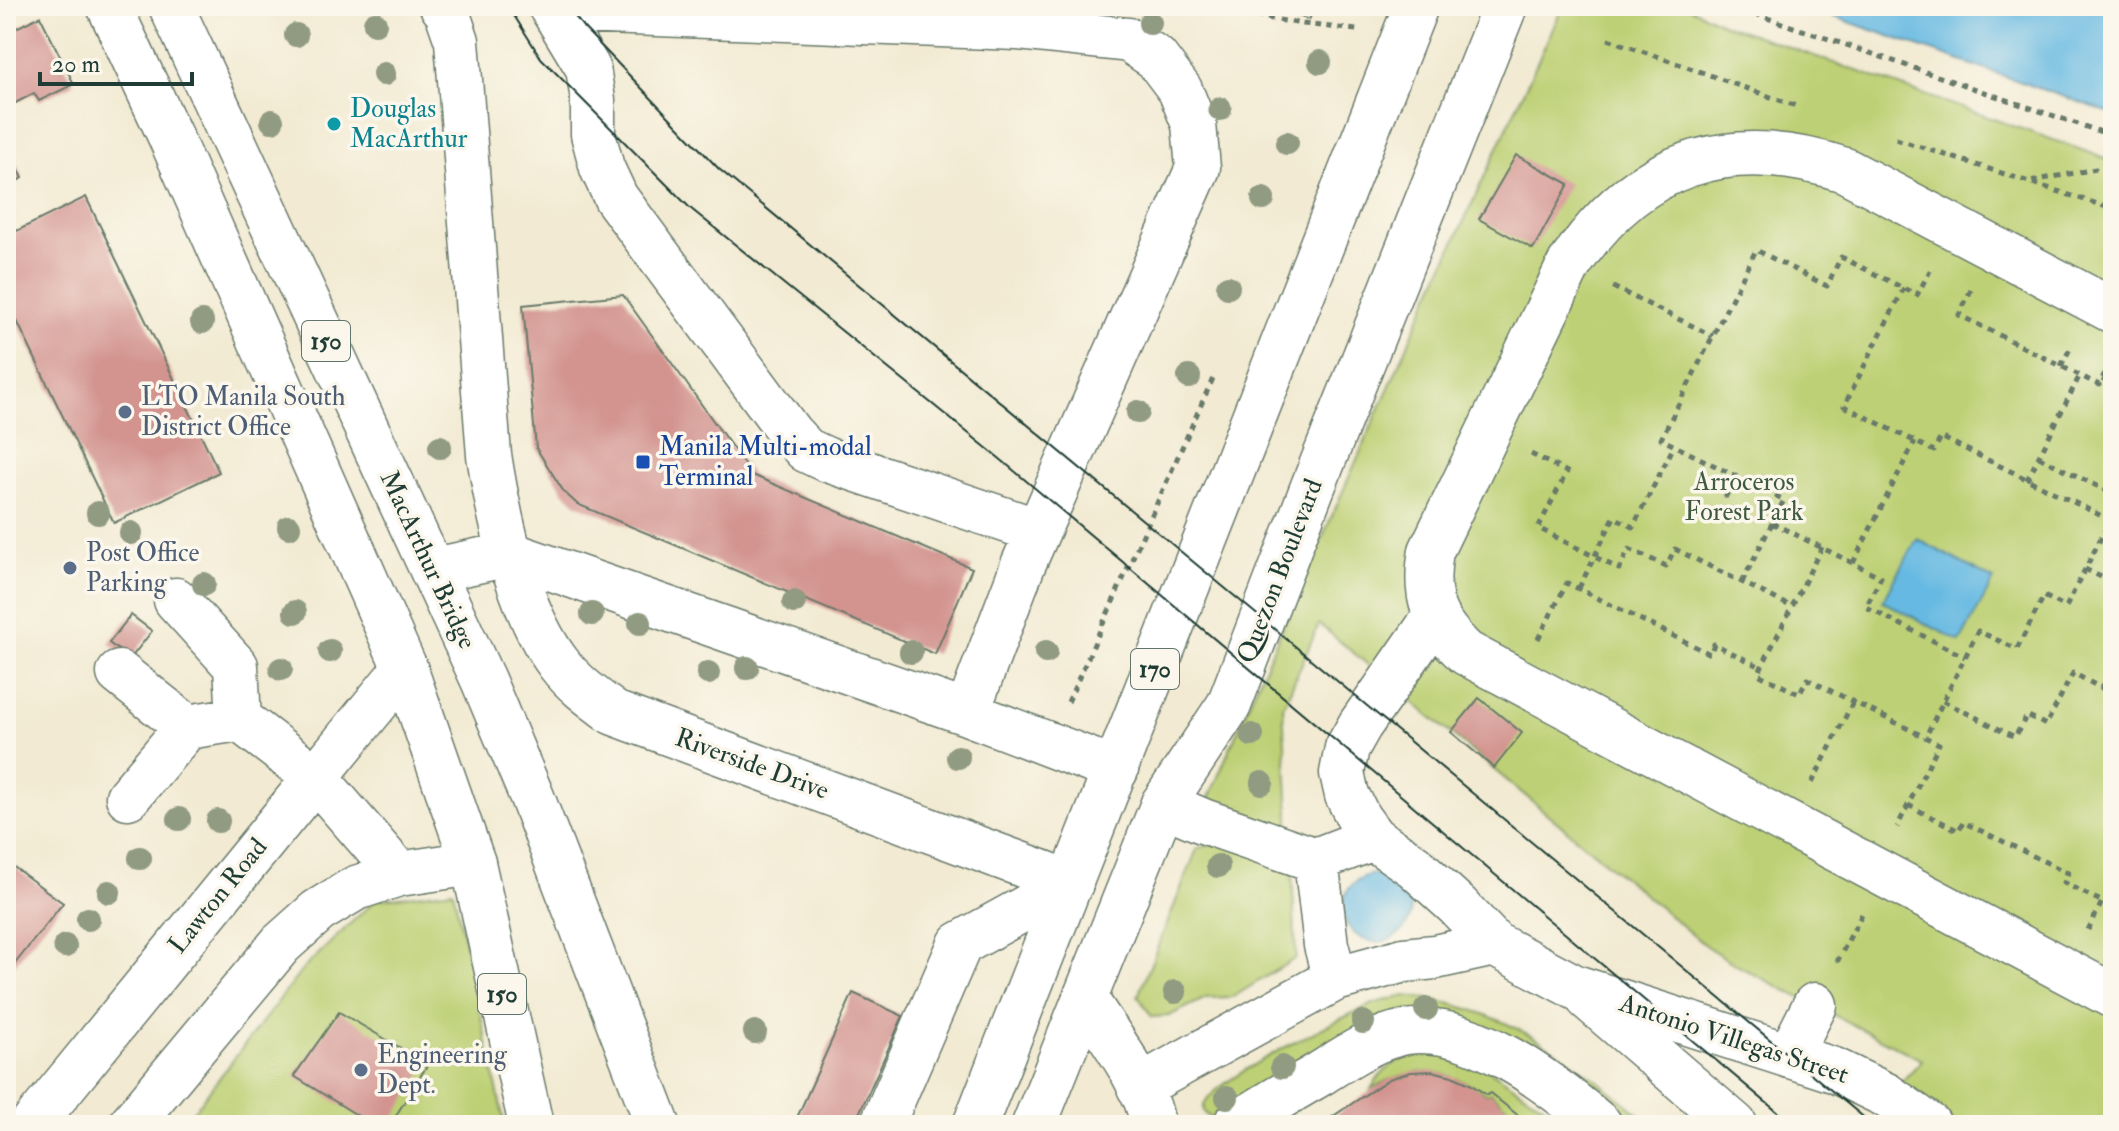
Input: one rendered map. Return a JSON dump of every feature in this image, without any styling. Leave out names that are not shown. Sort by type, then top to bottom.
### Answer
[{"type":"main road","name":"150","points":[[109,6],[169,134],[405,668],[473,863],[531,1125]]},
{"type":"main road","name":"MacArthur Bridge","points":[[171,6],[434,570],[526,783],[658,1125]]},
{"type":"main road","name":"Riverside Drive","points":[[442,6],[457,41],[489,455],[500,520],[545,644],[559,665],[584,691],[614,713],[1071,883]]},
{"type":"main road","name":"170","points":[[975,1125],[1416,6]]},
{"type":"main road","name":"Quezon Boulevard","points":[[1034,1125],[1163,804],[1229,705],[1505,6]]},
{"type":"main road","points":[[552,8],[1017,28],[1129,40],[1156,58],[1180,90],[1194,124],[1198,168],[1038,531],[967,713]]},
{"type":"main road","points":[[552,8],[588,68],[593,100],[593,134],[602,168],[616,198],[790,433],[806,450],[825,459],[1038,531]]},
{"type":"main road","points":[[2113,311],[1845,170],[1781,154],[1748,153],[1715,157],[1684,166],[1649,183],[1617,205],[1589,234],[1569,265],[1431,551],[1427,573],[1428,595],[1435,617],[1448,636],[1466,653],[2113,996]]},
{"type":"main road","points":[[434,570],[510,554],[967,713],[1116,770]]},
{"type":"main road","points":[[176,600],[236,666],[239,719]]},
{"type":"main road","name":"Antonio Villegas Street","points":[[1435,617],[1347,748],[1342,773],[1347,795],[1373,838],[1414,866],[1494,944],[1575,987],[1860,1081],[1929,1125]]},
{"type":"main road","name":"Lawton Road","points":[[32,1125],[405,668]]},
{"type":"main road","points":[[119,673],[187,727]]},
{"type":"main road","points":[[128,797],[187,727],[239,719],[315,777],[399,874]]},
{"type":"main road","points":[[1163,804],[1316,860],[1373,838]]},
{"type":"main road","points":[[1316,860],[1326,945],[1335,979]]},
{"type":"main road","points":[[130,1125],[281,944],[318,911],[356,888],[399,874],[473,863]]},
{"type":"main road","points":[[882,1125],[960,944],[1071,883]]},
{"type":"main road","points":[[1085,998],[1146,1106],[1335,979],[1404,960],[1435,957],[1494,944]]},
{"type":"main road","name":"Antonio Villegas Street","points":[[1575,987],[1735,1125]]},
{"type":"main road","points":[[1789,1056],[1815,1005]]},
{"type":"main road","points":[[1235,1125],[1359,1051],[1405,1032],[1429,1031],[1470,1042],[1529,1070],[1563,1093],[1600,1125]]},
{"type":"path","points":[[1196,6],[1303,24],[1369,31]]},
{"type":"path","points":[[1732,6],[2113,136]]},
{"type":"path","points":[[2030,181],[2096,169],[2113,175]]},
{"type":"path","points":[[1742,582],[1784,500],[1661,439],[1756,250],[1827,286],[1841,257],[1917,295],[1933,264]]},
{"type":"path","points":[[1569,265],[1713,336]]},
{"type":"path","points":[[1974,285],[1959,315],[2099,385],[2113,358]]},
{"type":"path","points":[[1904,288],[1844,406],[1934,451],[1941,437],[2110,520],[2066,607],[2044,596],[2017,649],[1978,631],[1925,738]]},
{"type":"path","points":[[1047,742],[1219,365]]},
{"type":"path","points":[[2027,480],[2080,375]]},
{"type":"path","points":[[2102,379],[2113,385]]},
{"type":"path","points":[[1488,432],[1567,472],[1538,528],[1619,569],[1629,549],[1666,566],[1675,549],[1792,607]]},
{"type":"path","points":[[1853,563],[1915,441]]},
{"type":"path","points":[[1578,588],[1614,517],[1633,527],[1674,446]]},
{"type":"path","points":[[2038,457],[2113,494]]},
{"type":"path","points":[[1725,498],[1736,476]]},
{"type":"path","points":[[1772,523],[1881,577],[1866,607],[1965,657]]},
{"type":"path","points":[[1815,1005],[1939,744],[1807,679],[1799,694],[1758,674],[1822,547]]},
{"type":"path","points":[[2085,569],[2113,583]]},
{"type":"path","points":[[1517,680],[1567,583],[1710,654],[1714,644],[1761,667]]},
{"type":"path","points":[[1943,701],[2015,737],[2027,715],[2046,725],[2073,673],[2101,688],[2113,664]]},
{"type":"path","points":[[1790,826],[1853,702]]},
{"type":"path","points":[[1908,805],[1959,831],[1963,822],[2068,873],[2064,883],[2113,907]]},
{"type":"green space","name":"Arroceros Forest Park","points":[[1563,6],[1686,6],[1726,25],[2113,161],[2113,1125],[1959,1125],[1906,1090],[1903,1080],[1922,1060],[1738,966],[1706,946],[1319,624],[1283,707],[1290,836],[1206,805],[1429,297]]},
{"type":"green space","points":[[1219,841],[1292,870],[1296,958],[1233,997],[1206,998],[1169,1016],[1152,1017],[1138,996],[1197,849]]},
{"type":"green space","points":[[453,890],[505,1125],[183,1125],[303,969],[375,900]]},
{"type":"green space","points":[[1406,996],[1443,1002],[1509,1025],[1568,1059],[1652,1125],[1616,1125],[1429,1021],[1220,1118],[1205,1113],[1207,1100],[1223,1085],[1277,1051],[1376,1003]]},
{"type":"green space","points":[[1420,1053],[1441,1053],[1477,1062],[1573,1125],[1530,1125],[1490,1093],[1487,1095],[1444,1074],[1402,1075],[1371,1089],[1391,1066]]},
{"type":"water","points":[[1803,6],[2113,6],[2113,114]]},
{"type":"water","points":[[1917,539],[1994,580],[1960,642],[1883,601]]},
{"type":"water","points":[[1377,874],[1401,884],[1411,908],[1401,932],[1377,942],[1353,932],[1343,908],[1353,884]]},
{"type":"building","points":[[1273,6],[1315,6],[1309,20]]},
{"type":"building","points":[[40,16],[74,84],[39,101],[34,93],[6,108],[6,33]]},
{"type":"building","points":[[6,143],[23,178],[6,186]]},
{"type":"building","points":[[1516,155],[1569,184],[1533,249],[1479,219]]},
{"type":"building","name":"LTO Manila South District Office","points":[[86,197],[219,472],[114,523],[6,298],[6,236]]},
{"type":"building","name":"Manila Multi-modal Terminal","points":[[623,295],[752,475],[972,568],[935,654],[577,504],[564,492],[536,448],[523,305]]},
{"type":"building","points":[[131,615],[152,631],[130,659],[109,643]]},
{"type":"building","points":[[1479,698],[1522,733],[1494,768],[1451,732]]},
{"type":"building","points":[[11,865],[63,903],[6,975],[6,871]]},
{"type":"building","points":[[853,993],[903,1016],[854,1125],[801,1125],[795,1122]]},
{"type":"building","name":"Engineering Dept.","points":[[339,1012],[428,1064],[390,1125],[373,1125],[294,1076]]},
{"type":"building","points":[[1432,1071],[1452,1076],[1487,1095],[1490,1093],[1530,1125],[1320,1125],[1389,1079],[1411,1072]]},
{"type":"tram line","points":[[508,6],[541,58],[690,208],[999,458],[1793,1125]]},
{"type":"tram line","points":[[567,6],[583,27],[719,169],[1873,1125]]},
{"type":"place","name":"Douglas MacArthur","points":[[334,124]]},
{"type":"place","name":"LTO Manila South District Office","points":[[125,412]]},
{"type":"place","name":"Manila Multi-modal Terminal","points":[[643,462]]},
{"type":"place","name":"Post Office Parking","points":[[70,568]]},
{"type":"place","name":"Engineering Dept.","points":[[361,1070]]}]
